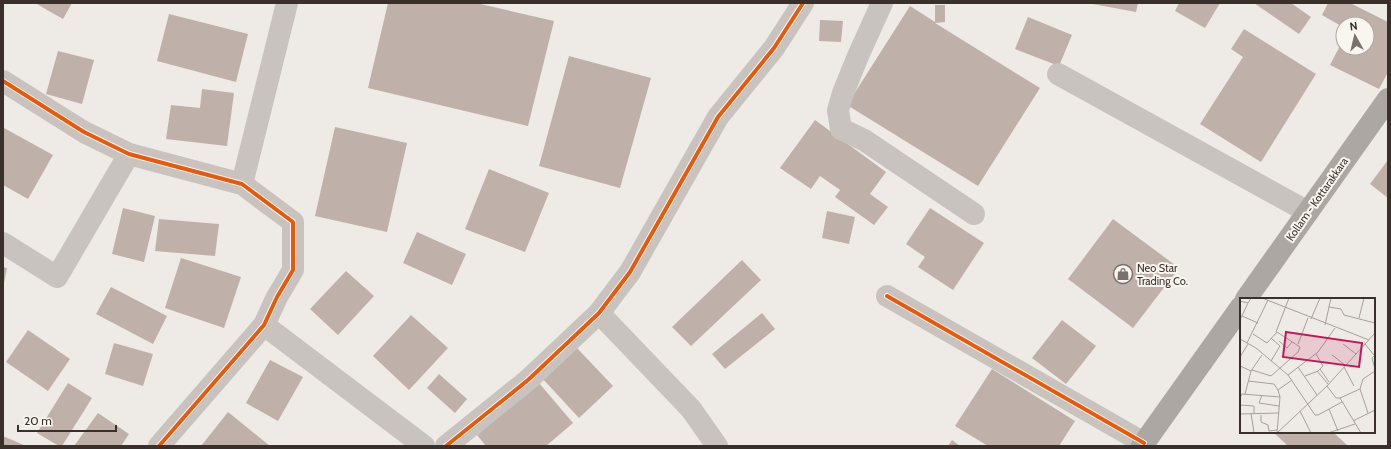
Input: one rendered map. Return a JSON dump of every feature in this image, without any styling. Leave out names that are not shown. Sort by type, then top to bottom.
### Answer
[{"type":"main road","name":"Kollam - Kottarakkara","points":[[1247,298],[1388,99]]},
{"type":"main road","points":[[1143,444],[1240,308]]},
{"type":"street","points":[[242,184],[287,3]]},
{"type":"street","points":[[446,446],[528,380],[599,313],[630,272],[718,117],[774,48],[803,3]]},
{"type":"street","points":[[882,3],[843,93],[838,110],[841,129],[864,140],[974,214]]},
{"type":"street","points":[[1058,74],[1308,212]]},
{"type":"street","points":[[3,81],[84,132],[129,154],[242,184],[293,222],[293,270],[277,297],[264,325],[159,446]]},
{"type":"street","points":[[3,243],[57,277],[129,154]]},
{"type":"street","points":[[886,296],[1143,444]]},
{"type":"street","points":[[599,313],[691,409],[717,446]]},
{"type":"street","points":[[264,325],[424,446]]},
{"type":"building","points":[[35,3],[72,3],[63,19]]},
{"type":"building","points":[[388,3],[476,3],[554,21],[528,126],[368,88]]},
{"type":"building","points":[[1087,3],[1138,3],[1136,12]]},
{"type":"building","points":[[1179,3],[1220,3],[1205,28],[1175,11]]},
{"type":"building","points":[[1254,3],[1291,3],[1311,17],[1299,34]]},
{"type":"building","points":[[1328,3],[1350,3],[1388,22],[1388,72],[1379,89],[1330,65],[1335,55],[1375,56],[1375,16],[1335,16],[1335,22],[1322,15]]},
{"type":"building","points":[[935,5],[945,5],[945,22],[935,23],[1040,88],[978,186],[847,105],[910,6],[935,22]]},
{"type":"building","points":[[169,14],[248,34],[236,82],[157,61]]},
{"type":"building","points":[[1028,17],[1072,35],[1059,66],[1015,49]]},
{"type":"building","points":[[820,20],[843,21],[841,42],[819,41]]},
{"type":"building","points":[[1244,29],[1316,74],[1261,162],[1200,124],[1243,57],[1231,49]]},
{"type":"building","points":[[58,51],[94,60],[82,104],[46,94]]},
{"type":"building","points":[[569,56],[651,78],[620,188],[539,166]]},
{"type":"building","points":[[202,89],[234,93],[227,146],[166,139],[171,105],[200,108]]},
{"type":"building","points":[[815,120],[886,172],[870,194],[888,207],[874,225],[835,197],[840,190],[820,176],[811,189],[780,168]]},
{"type":"building","points":[[335,127],[407,143],[387,232],[315,216]]},
{"type":"building","points":[[4,128],[53,155],[28,199],[3,185]]},
{"type":"building","points":[[1388,160],[1388,198],[1370,184]]},
{"type":"building","points":[[489,169],[549,193],[525,252],[465,229]]},
{"type":"building","points":[[123,208],[155,216],[144,262],[112,254]]},
{"type":"building","points":[[930,208],[984,243],[953,290],[918,267],[925,257],[906,244]]},
{"type":"building","points":[[827,211],[855,217],[849,244],[822,238]]},
{"type":"building","points":[[159,219],[219,224],[215,256],[155,251]]},
{"type":"building","name":"Neo Star Trading Co.","points":[[1113,219],[1179,268],[1133,328],[1068,279]]},
{"type":"building","points":[[417,232],[466,254],[452,285],[403,263]]},
{"type":"building","points":[[181,258],[241,277],[224,328],[165,308]]},
{"type":"building","points":[[742,260],[761,280],[691,346],[672,327]]},
{"type":"building","points":[[3,267],[7,268],[4,283],[3,283]]},
{"type":"building","points":[[346,271],[374,296],[338,335],[310,309]]},
{"type":"building","points":[[111,287],[167,316],[153,344],[96,314]]},
{"type":"building","points":[[762,313],[775,329],[725,369],[712,354]]},
{"type":"building","points":[[411,315],[448,348],[409,390],[373,356]]},
{"type":"building","points":[[1062,320],[1096,346],[1066,384],[1032,358]]},
{"type":"building","points":[[28,330],[70,359],[48,391],[6,362]]},
{"type":"building","points":[[114,343],[153,354],[143,386],[105,374]]},
{"type":"building","points":[[576,347],[613,386],[579,418],[542,378]]},
{"type":"building","points":[[270,360],[303,377],[278,421],[246,403]]},
{"type":"building","points":[[992,369],[1075,421],[1059,446],[988,446],[955,426]]},
{"type":"building","points":[[439,374],[467,399],[455,413],[427,388]]},
{"type":"building","points":[[68,383],[92,398],[62,446],[59,446],[37,433]]},
{"type":"building","points":[[539,383],[573,423],[546,446],[486,446],[477,435]]},
{"type":"building","points":[[228,412],[270,446],[201,446]]},
{"type":"building","points":[[98,413],[129,434],[121,446],[74,446]]},
{"type":"building","points":[[1274,433],[1334,433],[1348,446],[1288,446]]},
{"type":"building","points":[[3,436],[26,446],[3,446]]},
{"type":"building","points":[[952,440],[960,446],[948,446]]},
{"type":"cycle path","points":[[446,446],[528,380],[599,313],[630,272],[718,117],[774,48],[803,3]]},
{"type":"cycle path","points":[[3,81],[84,132],[129,154],[242,184],[293,222],[293,270],[277,297],[264,325],[159,446]]},
{"type":"cycle path","points":[[887,296],[1144,443]]},
{"type":"place","name":"Neo Star Trading Co.","points":[[1123,274]]}]
